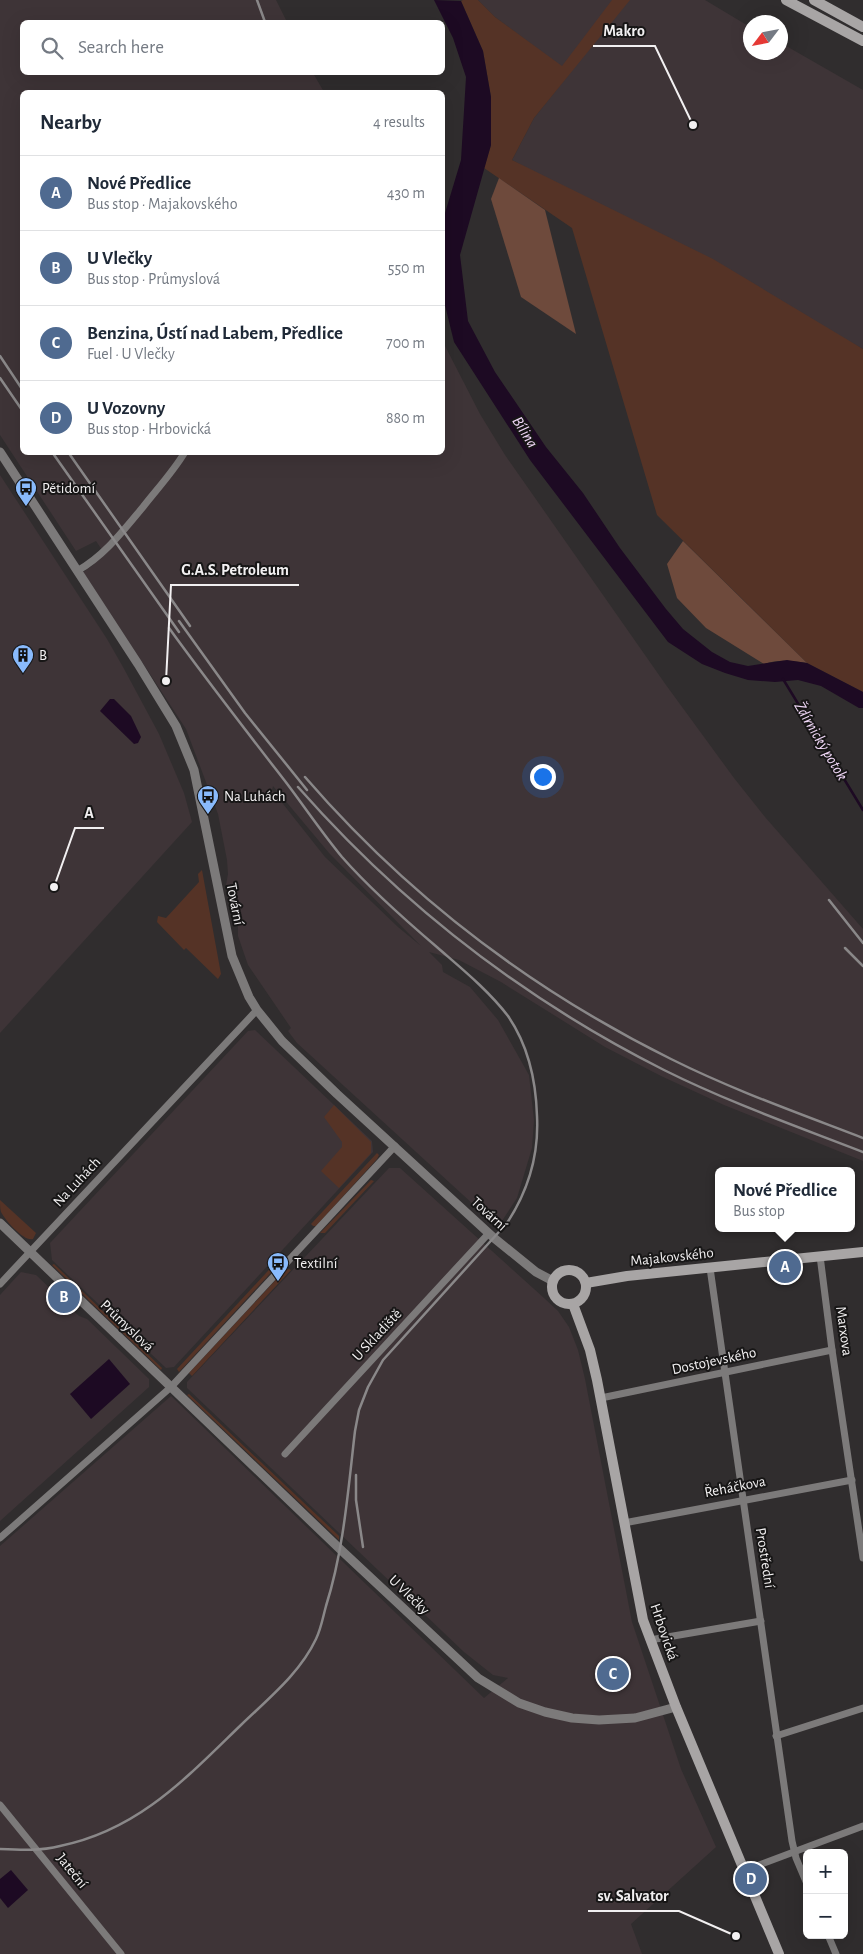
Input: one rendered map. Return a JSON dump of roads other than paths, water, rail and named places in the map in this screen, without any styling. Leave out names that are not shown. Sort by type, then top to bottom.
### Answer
[{"type":"main road","points":[[786,0],[863,41]]},
{"type":"main road","points":[[814,0],[863,27]]},
{"type":"main road","name":"Majakovského","points":[[820,1256],[863,1244]]},
{"type":"main road","name":"Majakovského","points":[[586,1283],[627,1276],[863,1252]]},
{"type":"main road","points":[[571,1269],[583,1275],[586,1283],[585,1294],[573,1304],[558,1300],[552,1291],[553,1280],[563,1270],[571,1269]]},
{"type":"main road","name":"Hrbovická","points":[[573,1304],[590,1350],[601,1398],[637,1597],[650,1640],[743,1871],[779,1954]]},
{"type":"street","name":"Tovární","points":[[0,452],[169,714],[184,746],[194,770],[232,956],[241,982],[257,1010],[282,1041],[305,1064],[489,1233],[536,1272],[553,1280]]},
{"type":"street","points":[[77,571],[90,563],[119,536],[184,455]]},
{"type":"street","name":"Na Luhách","points":[[0,1284],[257,1010]]},
{"type":"street","points":[[0,1538],[171,1387],[395,1146]]},
{"type":"street","name":"Průmyslová","points":[[0,1223],[171,1387]]},
{"type":"street","name":"U Skladiště","points":[[285,1454],[489,1233]]},
{"type":"street","name":"Marxova","points":[[820,1256],[863,1558]]},
{"type":"street","name":"Prostřední","points":[[710,1268],[776,1736],[794,1851],[803,1874]]},
{"type":"street","name":"Dostojevského","points":[[601,1398],[832,1350]]},
{"type":"street","name":"U Vlečky","points":[[171,1387],[478,1678],[519,1703],[545,1712],[572,1718],[599,1720],[635,1718],[676,1707]]},
{"type":"street","name":"Řeháčkova","points":[[624,1523],[852,1480]]},
{"type":"street","points":[[650,1640],[761,1621]]},
{"type":"street","points":[[776,1736],[863,1708]]},
{"type":"street","name":"Jateční","points":[[0,1806],[122,1954]]},
{"type":"street","points":[[743,1871],[863,1826]]},
{"type":"street","points":[[830,1939],[836,1954]]},
{"type":"water","name":"Bílina","points":[[434,0],[461,1],[483,51],[491,97],[491,145],[460,255],[468,321],[495,372],[546,447],[583,493],[620,548],[683,629],[712,652],[730,662],[748,666],[787,660],[807,663],[863,692],[863,708],[859,708],[821,686],[798,680],[775,682],[748,680],[725,673],[702,664],[668,642],[530,460],[454,342],[445,305],[445,213],[461,160],[466,77],[453,38]]},
{"type":"water","points":[[110,699],[114,699],[131,716],[141,737],[138,743],[134,744],[100,711]]},
{"type":"water","points":[[109,1359],[130,1384],[91,1419],[70,1394]]},
{"type":"water","points":[[11,1870],[28,1890],[8,1908],[0,1898],[0,1879]]},
{"type":"waterway","name":"Ždírnický potok","points":[[783,679],[863,810]]},
{"type":"railway","points":[[257,0],[264,20]]},
{"type":"railway","points":[[0,356],[20,386]]},
{"type":"railway","points":[[0,378],[20,407]]},
{"type":"railway","points":[[54,455],[179,632]]},
{"type":"railway","points":[[70,455],[190,626]]},
{"type":"railway","points":[[179,621],[245,713],[307,790]]},
{"type":"railway","points":[[0,1849],[53,1848],[114,1828],[138,1814],[181,1782],[293,1674],[318,1635],[332,1585],[345,1519],[355,1431],[359,1410],[368,1387],[383,1360],[507,1223],[521,1198],[531,1172],[536,1145],[537,1116],[533,1077],[526,1051],[508,1016],[483,989],[388,904],[342,857],[169,628]]},
{"type":"railway","points":[[305,777],[344,820],[429,900],[521,971],[620,1032],[671,1059],[766,1101],[863,1138]]},
{"type":"railway","points":[[298,787],[379,871],[422,910],[514,981],[563,1013],[613,1043],[688,1082],[863,1152]]},
{"type":"railway","points":[[829,900],[863,943]]},
{"type":"railway","points":[[845,948],[863,966]]},
{"type":"railway","points":[[356,1475],[356,1500],[363,1547]]},
{"type":"place","name":"Makro","points":[[693,125]]},
{"type":"place","name":"Pětidomí","points":[[26,507]]},
{"type":"place","name":"B","points":[[23,674]]},
{"type":"place","name":"G.A.S. Petroleum","points":[[166,681]]},
{"type":"place","name":"Na Luhách","points":[[208,815]]},
{"type":"place","name":"A","points":[[54,887]]},
{"type":"place","name":"Nové Předlice","points":[[785,1267]]},
{"type":"place","name":"Textilní","points":[[278,1282]]},
{"type":"place","name":"U Vlečky","points":[[64,1297]]},
{"type":"place","name":"Benzina, Ústí nad Labem, Předlice","points":[[613,1674]]},
{"type":"place","name":"U Vozovny","points":[[751,1879]]},
{"type":"place","name":"sv. Salvator","points":[[736,1936]]}]
